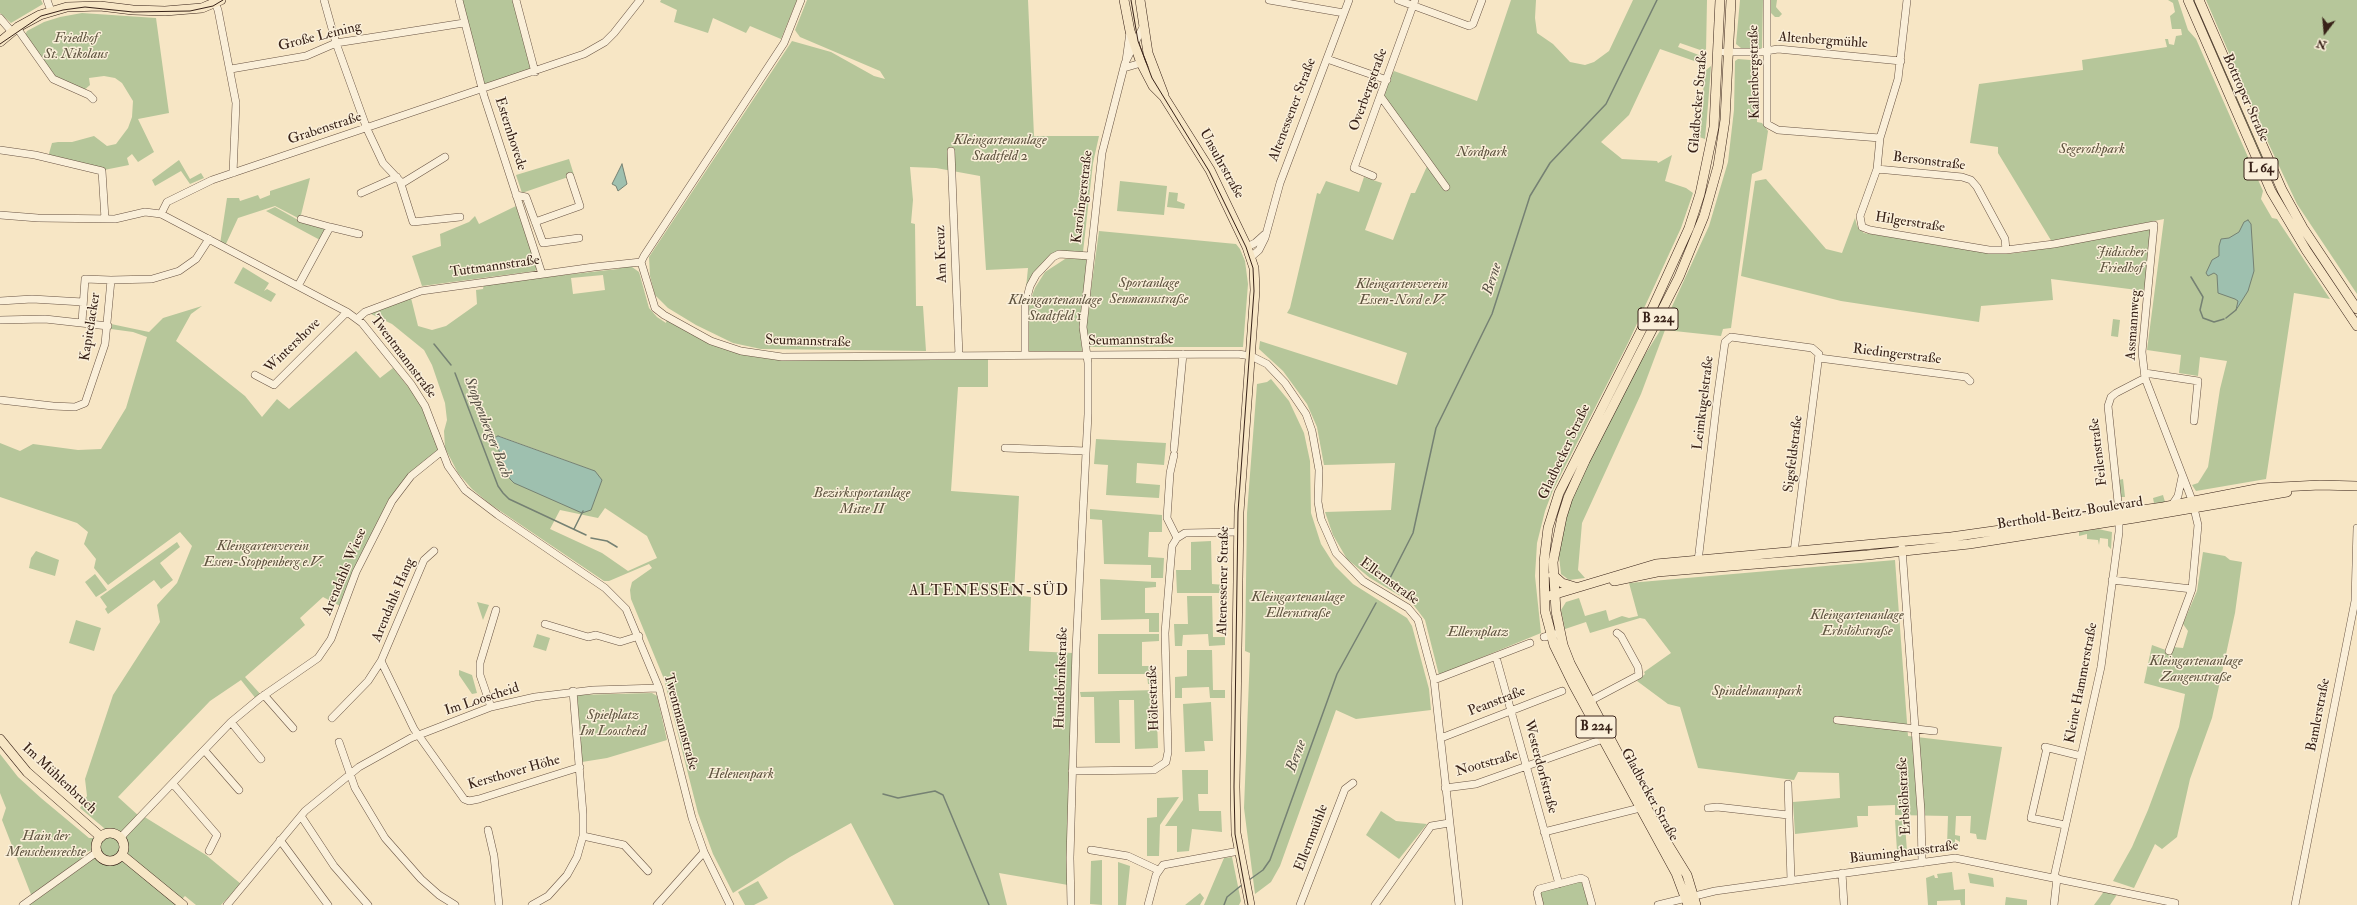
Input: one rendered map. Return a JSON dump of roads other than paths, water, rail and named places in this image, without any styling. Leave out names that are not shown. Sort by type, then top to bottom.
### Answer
[{"type":"main road","points":[[1124,0],[1130,31],[1135,47]]},
{"type":"main road","name":"Karolingerstraße","points":[[1140,0],[1143,27]]},
{"type":"main road","name":"Gladbecker Straße","points":[[1696,905],[1689,899],[1562,664],[1552,635],[1544,598],[1545,544],[1551,517],[1559,493],[1652,309],[1689,228],[1700,194],[1714,127],[1720,0]]},
{"type":"main road","name":"Gladbecker Straße","points":[[1689,899],[1687,875],[1655,823],[1570,663],[1552,635],[1557,600],[1553,575],[1557,536],[1568,498],[1585,461],[1690,254],[1704,216],[1718,166],[1722,143],[1729,52],[1731,0]]},
{"type":"main road","name":"Bottroper Straße","points":[[2188,0],[2271,191],[2306,250],[2357,326]]},
{"type":"main road","name":"Bottroper Straße","points":[[2199,0],[2282,190],[2303,228],[2357,309]]},
{"type":"main road","points":[[0,42],[14,30],[51,11],[86,3],[165,11],[202,8],[218,2]]},
{"type":"main road","name":"Unsuhrstraße","points":[[1143,27],[1149,56],[1164,97]]},
{"type":"main road","name":"Unsuhrstraße","points":[[1135,47],[1153,86],[1164,97],[1207,164],[1247,247]]},
{"type":"main road","points":[[2271,191],[2282,190]]},
{"type":"main road","name":"Altenessener Straße","points":[[1247,247],[1251,257],[1255,285],[1239,532],[1235,805],[1239,851],[1250,905]]},
{"type":"main road","name":"Berthold-Beitz-Boulevard","points":[[2119,512],[2296,490],[2355,488]]},
{"type":"main road","name":"Berthold-Beitz-Boulevard","points":[[1557,600],[1575,587],[1636,569],[1704,568],[1787,562],[1951,541],[2172,504],[2193,504]]},
{"type":"main road","name":"Berthold-Beitz-Boulevard","points":[[1544,598],[1557,600],[1614,581],[1645,574],[1657,568],[1698,560],[1794,552],[1902,547]]},
{"type":"main road","points":[[1787,562],[1794,552]]},
{"type":"main road","points":[[1636,569],[1645,570],[1645,574]]},
{"type":"main road","points":[[1553,575],[1562,583],[1575,587]]},
{"type":"main road","name":"Im Mühlenbruch","points":[[0,739],[27,772],[100,837]]},
{"type":"main road","points":[[109,833],[121,837],[124,846],[122,855],[114,860],[108,860],[101,857],[98,852],[97,845],[100,837],[109,833]]},
{"type":"main road","points":[[122,855],[183,905]]},
{"type":"street","points":[[47,0],[51,11]]},
{"type":"street","points":[[324,0],[336,43],[366,126],[383,163],[397,177],[401,184],[413,222],[460,217]]},
{"type":"street","name":"Esternhovede","points":[[459,0],[482,89],[542,274]]},
{"type":"street","points":[[516,0],[535,72]]},
{"type":"street","name":"Grabenstraße","points":[[161,214],[167,202],[232,173],[366,126],[572,59],[605,42],[640,0]]},
{"type":"street","points":[[641,262],[784,43],[801,0]]},
{"type":"street","points":[[1269,0],[1344,13]]},
{"type":"street","name":"Altenessener Straße","points":[[1251,257],[1259,250],[1267,231],[1280,183],[1349,0]]},
{"type":"street","points":[[1398,0],[1414,3],[1469,26],[1473,24],[1482,0]]},
{"type":"street","name":"Kallenbergstraße","points":[[1767,0],[1767,124],[1772,129],[1880,138]]},
{"type":"street","name":"Hilgerstraße","points":[[1908,0],[1901,61],[1880,138],[1876,169],[1860,216],[1860,224],[1865,229],[1989,250],[2006,250],[2059,243],[2153,224],[2155,232]]},
{"type":"street","points":[[218,2],[236,103],[232,173]]},
{"type":"street","name":"Overbergstraße","points":[[1373,176],[1354,168],[1382,97],[1414,3]]},
{"type":"street","points":[[0,18],[14,30],[52,79],[89,95],[92,99]]},
{"type":"street","name":"Große Leining","points":[[231,69],[306,56],[336,43],[464,23]]},
{"type":"street","name":"Karolingerstraße","points":[[1088,355],[1083,327],[1101,155],[1125,66],[1143,27]]},
{"type":"street","points":[[1130,31],[1125,66],[1141,62]]},
{"type":"street","name":"Altenbergmühle","points":[[1718,52],[1768,51],[1785,49],[1901,61]]},
{"type":"street","points":[[1327,59],[1387,80]]},
{"type":"street","points":[[1382,97],[1446,187]]},
{"type":"street","points":[[1,150],[35,155],[102,171],[105,219]]},
{"type":"street","name":"Am Kreuz","points":[[951,151],[959,356]]},
{"type":"street","points":[[401,184],[445,157]]},
{"type":"street","name":"Bersonstraße","points":[[1876,169],[1962,177],[1972,180],[1978,187],[2005,239],[2006,250]]},
{"type":"street","points":[[535,222],[580,206],[570,176]]},
{"type":"street","points":[[361,193],[397,177]]},
{"type":"street","points":[[516,195],[526,197],[544,243],[579,238]]},
{"type":"street","points":[[0,215],[38,218],[105,219],[145,212],[161,214]]},
{"type":"street","name":"Twentmannstraße","points":[[161,214],[347,312],[357,319],[418,394],[430,416],[448,466],[465,490],[498,516],[612,594],[626,609],[639,636],[659,688],[692,818],[704,852],[730,905]]},
{"type":"street","points":[[300,219],[359,234]]},
{"type":"street","points":[[298,286],[330,227]]},
{"type":"street","points":[[1247,247],[1261,239],[1267,231]]},
{"type":"street","name":"Assmannweg","points":[[2155,232],[2142,352],[2145,375],[2183,475],[2193,504],[2198,525],[2192,589],[2169,651]]},
{"type":"street","name":"Kapitelacker","points":[[0,400],[53,406],[81,406],[85,403],[97,372],[108,326],[111,280],[152,279],[179,271],[196,259],[209,239]]},
{"type":"street","points":[[1025,355],[1025,305],[1030,286],[1036,275],[1053,257],[1059,254],[1090,256]]},
{"type":"street","name":"Tuttmannstraße","points":[[357,319],[365,312],[421,291],[641,262]]},
{"type":"street","name":"Seumannstraße","points":[[641,262],[655,308],[698,335],[723,345],[760,354],[782,357],[1183,354],[1251,356]]},
{"type":"street","points":[[82,322],[85,279],[111,280]]},
{"type":"street","points":[[0,301],[39,299],[83,302]]},
{"type":"street","name":"Wintershove","points":[[255,375],[274,385],[347,312]]},
{"type":"street","points":[[0,320],[44,319],[108,326]]},
{"type":"street","name":"Leimkugelstraße","points":[[1698,560],[1725,342],[1731,337],[1812,348],[1818,352],[1819,358]]},
{"type":"street","name":"Seumannstraße","points":[[1177,538],[1167,518],[1170,473],[1174,452],[1183,354]]},
{"type":"street","name":"Hundebrinkstraße","points":[[1071,905],[1072,772],[1076,632],[1086,451],[1088,355]]},
{"type":"street","name":"Ellernstraße","points":[[1251,356],[1267,364],[1277,374],[1306,414],[1312,431],[1319,470],[1318,497],[1321,519],[1330,543],[1347,566],[1363,582],[1408,608],[1418,620],[1434,680],[1459,905]]},
{"type":"street","name":"Riedingerstraße","points":[[1819,358],[1966,377],[1970,381]]},
{"type":"street","name":"Sigsfeldstraße","points":[[1794,552],[1819,358]]},
{"type":"street","name":"Assmannweg","points":[[2145,375],[2198,381],[2194,421]]},
{"type":"street","name":"Feilenstraße","points":[[2119,512],[2108,406],[2111,397],[2145,375]]},
{"type":"street","points":[[1005,448],[1086,451]]},
{"type":"street","name":"Arendahls Wiese","points":[[121,837],[231,722],[264,695],[309,665],[325,648],[331,638],[356,572],[384,514],[411,476],[442,451]]},
{"type":"street","points":[[2172,504],[2178,496],[2183,475]]},
{"type":"street","name":"Kleine Hammerstraße","points":[[2054,905],[2055,877],[2065,825],[2101,667],[2119,512]]},
{"type":"street","name":"Bamlerstraße","points":[[2295,905],[2355,601],[2357,528]]},
{"type":"street","points":[[1177,538],[1190,532],[1239,532]]},
{"type":"street","name":"Höltestraße","points":[[1072,772],[1154,770],[1163,765],[1168,758],[1165,618],[1170,552],[1177,538]]},
{"type":"street","name":"Erbslöhstraße","points":[[1902,547],[1920,805],[1922,863]]},
{"type":"street","name":"Arendahls Hang","points":[[332,718],[368,681],[382,661],[424,560],[434,551]]},
{"type":"street","points":[[1698,560],[1704,568]]},
{"type":"street","points":[[2112,580],[2192,589]]},
{"type":"street","points":[[491,707],[480,675],[480,663],[496,610]]},
{"type":"street","points":[[545,624],[588,637],[596,635],[620,642],[639,636]]},
{"type":"street","points":[[1590,701],[1638,675],[1638,668],[1621,636],[1617,632]]},
{"type":"street","points":[[1434,680],[1530,643]]},
{"type":"street","name":"Westerdorfstraße","points":[[1496,657],[1559,884]]},
{"type":"street","name":"Arendahls Hang","points":[[382,661],[419,735]]},
{"type":"street","name":"Im Looscheid","points":[[227,905],[301,816],[349,774],[382,753],[419,735],[491,707],[535,697],[573,691],[659,688]]},
{"type":"street","points":[[532,905],[548,896],[567,875],[577,857],[583,836],[580,767],[573,691]]},
{"type":"street","name":"Peanstraße","points":[[1441,738],[1562,691]]},
{"type":"street","points":[[264,695],[293,728]]},
{"type":"street","points":[[1836,720],[1934,730]]},
{"type":"street","points":[[231,722],[261,759]]},
{"type":"street","name":"Kersthover Höhe","points":[[419,735],[457,793],[469,801],[580,767]]},
{"type":"street","name":"Nootstraße","points":[[1446,788],[1476,784],[1603,739]]},
{"type":"street","points":[[339,742],[349,774],[369,814],[394,850],[430,888],[455,905]]},
{"type":"street","name":"Kleine Hammerstraße","points":[[2065,825],[2031,818],[2046,747],[2081,756]]},
{"type":"street","points":[[204,751],[239,790]]},
{"type":"street","name":"Ellernmühle","points":[[1300,905],[1345,789],[1353,783]]},
{"type":"street","points":[[173,784],[217,835],[208,851]]},
{"type":"street","points":[[1788,784],[1791,881]]},
{"type":"street","points":[[1708,808],[1717,807],[1788,815]]},
{"type":"street","points":[[1544,832],[1640,808]]},
{"type":"street","points":[[301,816],[334,866],[368,905]]},
{"type":"street","points":[[1375,905],[1431,826],[1449,823]]},
{"type":"street","points":[[488,830],[494,856],[499,905]]},
{"type":"street","points":[[583,836],[624,845],[648,871]]},
{"type":"street","points":[[280,840],[328,905]]},
{"type":"street","points":[[1092,850],[1128,856],[1158,870]]},
{"type":"street","points":[[1148,905],[1158,870],[1170,863],[1239,851]]},
{"type":"street","points":[[23,905],[98,852]]},
{"type":"street","points":[[657,905],[704,852]]},
{"type":"street","name":"Bäuminghausstraße","points":[[1658,905],[1842,873],[1962,858],[2175,903]]},
{"type":"street","points":[[1842,873],[1844,905]]},
{"type":"street","points":[[1540,905],[1537,891],[1584,878],[1592,905]]},
{"type":"waterway","name":"Berne","points":[[1387,584],[1413,533],[1436,428],[1492,314],[1530,196],[1550,163],[1606,104],[1657,0]]},
{"type":"waterway","points":[[2191,277],[2203,297],[2200,310],[2203,318],[2214,322],[2224,319]]},
{"type":"waterway","points":[[2226,318],[2236,310]]},
{"type":"waterway","name":"Stoppenberger Bach","points":[[434,344],[451,365]]},
{"type":"waterway","name":"Stoppenberger Bach","points":[[455,373],[498,486],[503,493],[509,499],[586,535]]},
{"type":"waterway","points":[[574,529],[583,511]]},
{"type":"waterway","name":"Stoppenberger Bach","points":[[591,538],[607,541],[617,547]]},
{"type":"waterway","name":"Berne","points":[[1249,880],[1263,870],[1270,860],[1337,674],[1376,603]]},
{"type":"waterway","name":"Stoppenberger Bach","points":[[883,794],[898,798],[935,791],[943,795],[989,905]]},
{"type":"waterway","name":"Berne","points":[[1224,905],[1227,897],[1243,884]]},
{"type":"tram line","points":[[0,44],[41,16],[63,10],[85,7],[133,12],[190,11],[213,6],[223,0]]},
{"type":"tram line","points":[[1131,0],[1138,41],[1152,78],[1209,171],[1246,247],[1253,268],[1254,291],[1238,512],[1234,787],[1235,834],[1248,905]]},
{"type":"district","name":"ALTENESSEN-SÜD","points":[[989,592]]},
{"type":"park label","name":"Friedhof St. Nikolaus","points":[[76,48]]},
{"type":"park label","name":"Kleingartenanlage Stadtfeld 2","points":[[1000,150]]},
{"type":"park label","name":"Segerothpark","points":[[2092,150]]},
{"type":"park label","name":"Nordpark","points":[[1482,153]]},
{"type":"park label","name":"Jüdischer Friedhof","points":[[2121,262]]},
{"type":"park label","name":"Sportanlage Seumannstraße","points":[[1149,292]]},
{"type":"park label","name":"Kleingartenverein Essen-Nord e.V.","points":[[1402,294]]},
{"type":"park label","name":"Kleingartenanlage Stadtfeld 1","points":[[1055,310]]},
{"type":"park label","name":"Bezirkssportanlage Mitte II","points":[[862,502]]},
{"type":"park label","name":"Kleingartenverein Essen-Stoppenberg e.V.","points":[[263,556]]},
{"type":"park label","name":"Kleingartenanlage Ellernstraße","points":[[1298,606]]},
{"type":"park label","name":"Kleingartenanlage Erbslöhstraße","points":[[1857,624]]},
{"type":"park label","name":"Ellernplatz","points":[[1478,633]]},
{"type":"park label","name":"Kleingartenanlage Zangenstraße","points":[[2196,670]]},
{"type":"park label","name":"Spindelmannpark","points":[[1757,692]]},
{"type":"park label","name":"Spielplatz Im Looscheid","points":[[613,724]]},
{"type":"park label","name":"Helenenpark","points":[[741,775]]},
{"type":"park label","name":"Hain der Menschenrechte","points":[[46,846]]}]
